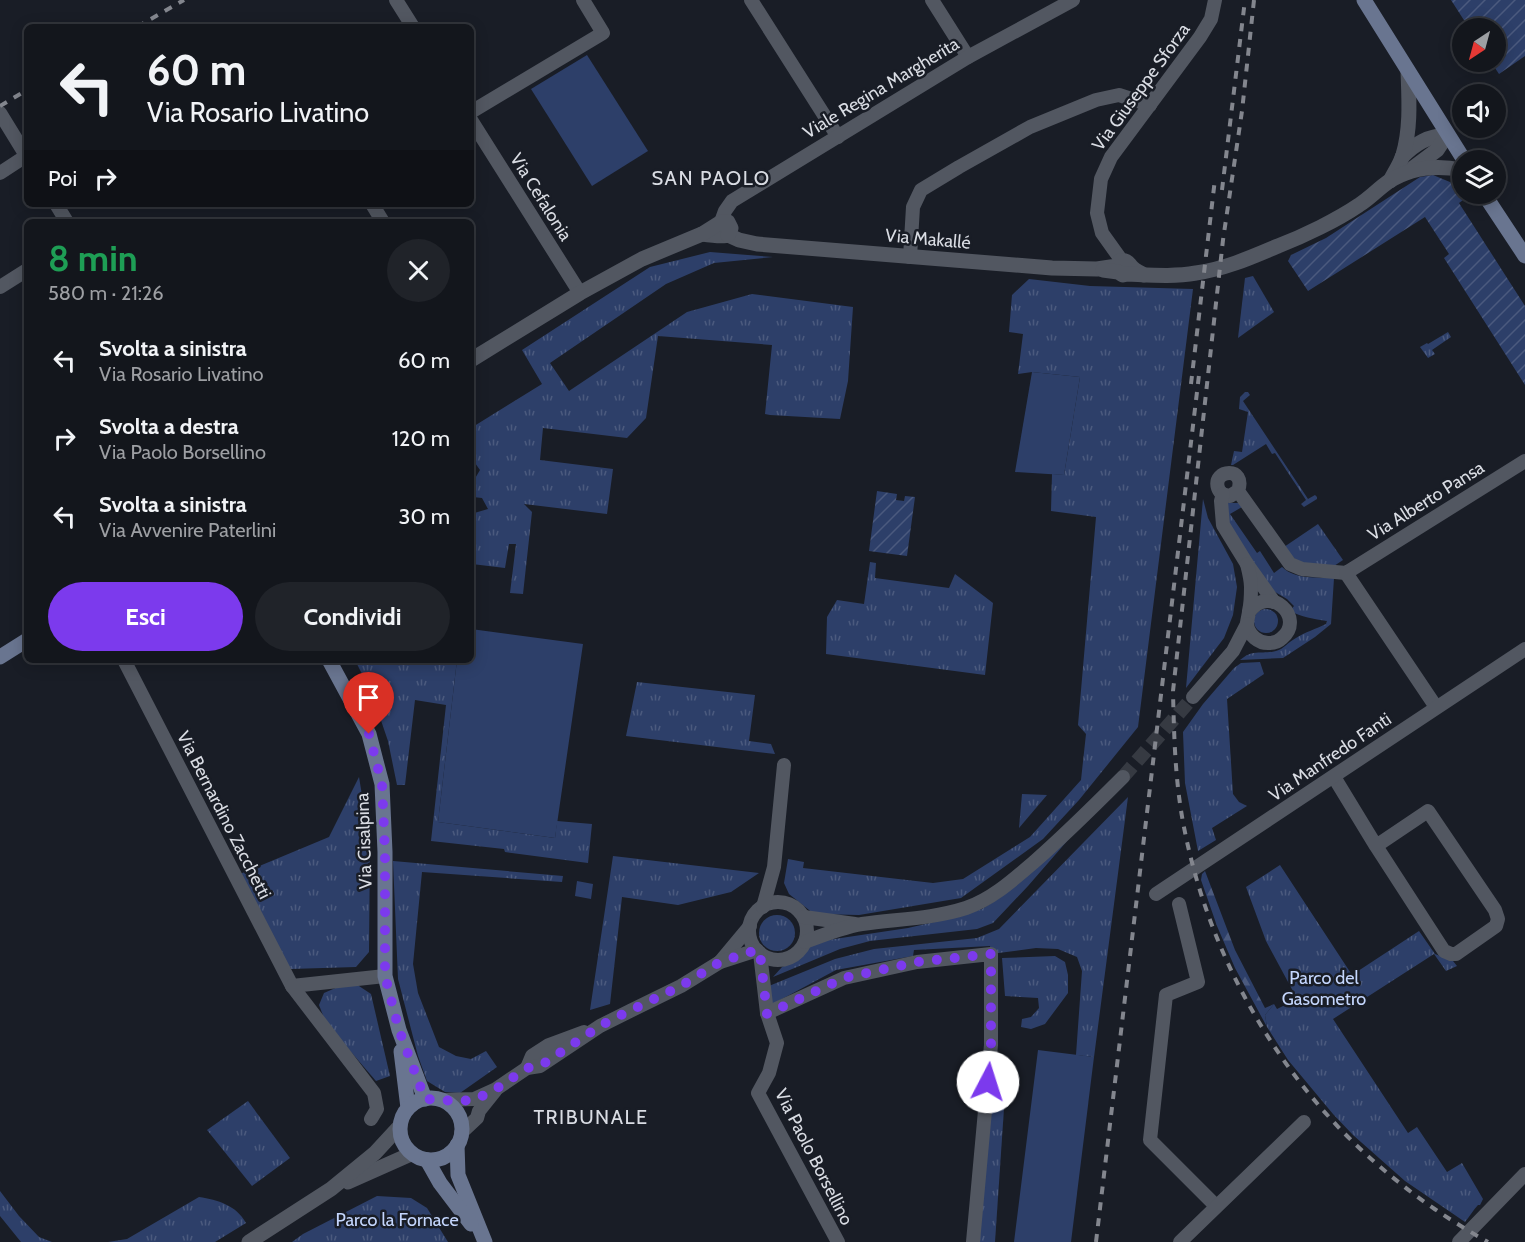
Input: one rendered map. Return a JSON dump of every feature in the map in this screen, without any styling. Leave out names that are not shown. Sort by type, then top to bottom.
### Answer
[{"type":"main road","points":[[1364,0],[1457,150]]},
{"type":"main road","points":[[1491,204],[1525,256]]},
{"type":"main road","points":[[0,657],[24,642]]},
{"type":"main road","name":"Via Cisalpina","points":[[331,663],[369,734],[382,784],[385,852],[385,976],[399,1030],[425,1099]]},
{"type":"main road","name":"Via Cisalpina","points":[[399,1030],[408,1108]]},
{"type":"main road","points":[[459,1139],[452,1152],[436,1160],[427,1160],[411,1154],[400,1137],[399,1127],[408,1108],[425,1099],[442,1100],[457,1113],[461,1123],[458,1175],[484,1241]]},
{"type":"main road","points":[[427,1160],[440,1183],[484,1241]]},
{"type":"street","points":[[396,0],[411,24]]},
{"type":"street","points":[[474,110],[603,33],[583,0]]},
{"type":"street","points":[[751,0],[838,137]]},
{"type":"street","points":[[932,0],[968,57]]},
{"type":"street","name":"Viale Regina Margherita","points":[[723,228],[725,211],[732,201],[968,57],[1073,0]]},
{"type":"street","name":"Via Giuseppe Sforza","points":[[1127,269],[1102,233],[1097,213],[1101,178],[1111,157],[1200,37],[1211,19],[1215,0]]},
{"type":"street","name":"Via Makallé","points":[[1397,178],[1410,108],[1408,71]]},
{"type":"street","points":[[910,257],[913,207],[921,190],[1030,128],[1096,100],[1119,95],[1150,105]]},
{"type":"street","points":[[0,113],[24,152]]},
{"type":"street","name":"Via Cefalonia","points":[[474,125],[580,293]]},
{"type":"street","name":"Via Makallé","points":[[1402,158],[1419,142],[1429,137],[1447,135]]},
{"type":"street","name":"Via Makallé","points":[[723,228],[739,240],[757,244],[1020,266],[1127,269],[1196,274],[1226,267],[1280,246],[1327,223],[1359,205],[1437,150],[1447,135]]},
{"type":"street","points":[[0,172],[24,159]]},
{"type":"street","name":"Via Makallé","points":[[1397,178],[1428,167],[1452,169]]},
{"type":"street","points":[[474,358],[580,293],[642,259],[702,234],[723,228]]},
{"type":"street","points":[[0,287],[24,272]]},
{"type":"street","name":"Via Alberto Pansa","points":[[1346,573],[1525,461]]},
{"type":"street","points":[[1225,473],[1232,473],[1238,477],[1240,484],[1238,491],[1230,496],[1223,494],[1217,485],[1219,478],[1225,473]]},
{"type":"street","points":[[1238,491],[1290,564],[1296,567],[1346,573],[1436,708]]},
{"type":"street","points":[[1223,494],[1221,501],[1223,525],[1274,602]]},
{"type":"street","points":[[1193,697],[1236,646],[1248,618],[1254,606],[1264,601],[1280,604],[1289,617],[1289,629],[1286,635],[1277,642],[1259,641],[1251,634],[1248,618],[1251,584],[1247,564]]},
{"type":"street","points":[[1230,654],[1259,641]]},
{"type":"street","name":"Via Manfredo Fanti","points":[[1156,894],[1525,649]]},
{"type":"street","name":"Via Bernardino Zacchetti","points":[[126,663],[292,987],[374,1093],[377,1108],[371,1119]]},
{"type":"street","points":[[763,907],[774,867],[784,765]]},
{"type":"street","points":[[805,942],[860,924],[926,917],[966,908],[982,901],[1016,878],[1070,830],[1123,777]]},
{"type":"street","points":[[1334,777],[1376,846],[1446,952],[1456,954],[1496,926],[1498,919],[1495,910],[1428,811],[1376,846]]},
{"type":"street","points":[[774,867],[781,902]]},
{"type":"street","points":[[720,962],[750,926],[754,915],[769,904],[781,902],[793,906],[804,917],[807,932],[805,942],[799,951],[793,956],[775,960],[758,952],[751,941],[750,926]]},
{"type":"street","points":[[1179,904],[1198,982],[1166,995],[1150,1140],[1216,1206]]},
{"type":"street","points":[[804,917],[860,924]]},
{"type":"street","points":[[442,1100],[474,1100],[496,1089],[527,1068],[532,1056],[549,1045],[600,1026],[681,986],[720,962],[758,952]]},
{"type":"street","name":"Via Paolo Borsellino","points":[[758,952],[767,1014],[777,1043],[769,1072],[759,1093],[838,1242]]},
{"type":"street","points":[[767,1014],[844,978],[917,962],[991,954],[991,1045],[973,1242]]},
{"type":"street","points":[[764,984],[775,960]]},
{"type":"street","points":[[292,987],[385,976]]},
{"type":"street","points":[[459,1139],[477,1118],[479,1111],[496,1089]]},
{"type":"street","points":[[1180,1242],[1304,1122]]},
{"type":"street","points":[[249,1242],[331,1190],[375,1153],[399,1127]]},
{"type":"street","points":[[331,1190],[411,1154]]},
{"type":"street","points":[[1459,1242],[1525,1174]]},
{"type":"green space","points":[[1451,0],[1525,0],[1525,56],[1506,69],[1506,18],[1463,18]]},
{"type":"green space","points":[[587,55],[648,151],[592,186],[531,89]]},
{"type":"green space","points":[[1433,175],[1452,183],[1452,204],[1460,204],[1525,306],[1525,385],[1444,258],[1449,254],[1425,217],[1308,291],[1288,261],[1291,255],[1326,238],[1420,177]]},
{"type":"green space","points":[[710,252],[773,257],[714,263],[666,284],[550,363],[569,391],[687,312],[752,294],[853,307],[848,381],[840,419],[765,414],[772,345],[658,336],[646,418],[627,438],[543,428],[540,460],[613,469],[607,514],[524,504],[532,512],[523,594],[510,593],[516,544],[509,544],[505,568],[474,564],[474,513],[488,509],[482,498],[474,497],[474,481],[480,470],[474,464],[474,426],[542,384],[522,350],[650,267]]},
{"type":"green space","points":[[1253,276],[1274,312],[1238,338],[1245,278]]},
{"type":"green space","points":[[1029,279],[1090,286],[1193,289],[1138,727],[1079,800],[1043,839],[961,898],[859,915],[814,914],[789,894],[784,883],[788,859],[804,862],[803,868],[933,883],[963,879],[1030,837],[1081,780],[1086,734],[1078,725],[1096,517],[1051,511],[1052,474],[1064,475],[1080,377],[1032,372],[1018,374],[1023,334],[1009,332],[1012,295]]},
{"type":"green space","points":[[1448,332],[1451,337],[1432,350],[1435,354],[1428,358],[1420,347]]},
{"type":"green space","points":[[1032,372],[1080,377],[1064,475],[1015,472]]},
{"type":"green space","points":[[1245,392],[1250,395],[1243,401],[1308,499],[1315,495],[1317,497],[1304,507],[1301,504],[1306,500],[1275,453],[1272,454],[1266,444],[1231,465],[1234,451],[1242,452],[1248,412],[1239,409],[1240,397]]},
{"type":"green space","points":[[877,491],[897,494],[896,500],[904,501],[905,496],[915,497],[907,556],[869,551]]},
{"type":"green space","points":[[1203,499],[1208,518],[1233,564],[1237,587],[1233,615],[1224,638],[1186,688]]},
{"type":"green space","points":[[1221,501],[1239,503],[1242,507],[1230,514],[1257,553],[1260,551],[1274,573],[1282,567],[1300,576],[1334,578],[1331,624],[1283,658],[1240,660],[1254,653],[1279,650],[1299,636],[1326,624],[1327,621],[1290,611],[1294,606],[1287,599],[1260,583],[1229,537]]},
{"type":"green space","points":[[1318,524],[1343,560],[1334,566],[1299,564],[1284,547]]},
{"type":"green space","points":[[870,562],[876,563],[875,578],[949,588],[955,574],[993,603],[985,675],[826,654],[827,617],[837,600],[864,604]]},
{"type":"green space","points":[[1266,609],[1271,610],[1277,616],[1277,626],[1271,632],[1266,633],[1261,632],[1255,626],[1254,621],[1255,616],[1261,610]]},
{"type":"green space","points":[[474,629],[583,644],[555,838],[438,822],[457,663],[474,663]]},
{"type":"green space","points":[[1260,662],[1264,674],[1227,699],[1233,794],[1239,802],[1247,806],[1212,828],[1216,840],[1198,851],[1185,783],[1183,732],[1203,704],[1234,668],[1241,663]]},
{"type":"green space","points":[[356,663],[457,663],[438,822],[555,838],[557,821],[592,824],[588,863],[505,852],[504,849],[431,841],[446,705],[415,700],[405,785],[397,785],[388,741],[372,694]]},
{"type":"green space","points":[[637,682],[755,695],[749,741],[771,744],[775,754],[626,736]]},
{"type":"green space","points":[[359,777],[370,844],[369,952],[356,967],[290,969],[240,874],[329,837]]},
{"type":"green space","points":[[1022,794],[1047,795],[1019,828]]},
{"type":"green space","points":[[1128,797],[1094,1057],[1076,1055],[1082,971],[1077,957],[1058,949],[1036,948],[991,954],[990,946],[914,950],[913,956],[836,970],[767,1007],[764,988],[835,959],[874,949],[977,938],[999,929]]},
{"type":"green space","points":[[1068,840],[993,923],[977,929],[870,941],[840,949],[773,977],[782,967],[796,960],[809,947],[821,941],[908,928],[982,909],[1001,897]]},
{"type":"green space","points":[[613,856],[759,873],[731,892],[678,905],[622,897],[610,1004],[590,1010]]},
{"type":"green space","points":[[393,861],[563,876],[562,882],[422,872],[413,964],[418,993],[439,1047],[456,1056],[471,1059],[486,1051],[497,1067],[460,1093],[445,1092],[427,1081],[418,1056],[398,979]]},
{"type":"green space","name":"Parco del Gasometro","points":[[1280,865],[1352,975],[1419,931],[1435,954],[1453,961],[1457,966],[1446,971],[1434,954],[1333,1019],[1408,1133],[1417,1127],[1447,1172],[1462,1163],[1483,1199],[1465,1222],[1405,1181],[1353,1135],[1288,1060],[1267,1027],[1265,1015],[1274,1004],[1277,1009],[1287,1004],[1284,998],[1294,993],[1266,941],[1246,887]]},
{"type":"green space","points":[[1205,871],[1235,950],[1265,1008],[1274,1004],[1265,1015],[1267,1027],[1235,968],[1217,926],[1201,880]]},
{"type":"green space","points":[[577,881],[593,884],[591,899],[575,896]]},
{"type":"green space","points":[[777,915],[790,920],[795,933],[790,946],[777,951],[764,946],[759,933],[764,920]]},
{"type":"green space","points":[[1055,956],[1065,962],[1068,993],[1045,1024],[1031,1029],[1021,1027],[1022,1019],[1031,1017],[1039,1008],[1038,998],[1005,996],[1002,958]]},
{"type":"green space","points":[[356,984],[371,994],[390,1076],[376,1081],[326,1023],[319,1005],[324,993],[340,986]]},
{"type":"green space","points":[[1038,1050],[1094,1057],[1071,1242],[1014,1242]]},
{"type":"green space","points":[[990,1061],[1007,1064],[995,1242],[973,1242]]},
{"type":"green space","points":[[248,1101],[290,1158],[252,1186],[207,1130]]},
{"type":"green space","points":[[0,1191],[39,1237],[52,1242],[21,1242],[0,1216]]},
{"type":"green space","name":"Parco la Fornace","points":[[377,1196],[411,1198],[427,1208],[448,1242],[292,1242],[303,1234]]},
{"type":"green space","points":[[199,1197],[226,1204],[246,1223],[215,1242],[108,1242],[127,1239]]},
{"type":"tunnel","points":[[1123,777],[1193,697]]},
{"type":"railway","points":[[142,24],[184,0]]},
{"type":"railway","points":[[1222,190],[1245,0]]},
{"type":"railway","points":[[1254,0],[1242,111],[1223,240],[1173,691],[1174,740],[1183,822],[1195,874],[1212,926],[1259,1023],[1289,1068],[1323,1110],[1360,1149],[1422,1200],[1488,1242]]},
{"type":"railway","points":[[0,106],[24,92]]},
{"type":"railway","points":[[1191,384],[1215,179]]},
{"type":"railway","points":[[1096,1242],[1199,375]]},
{"type":"district","name":"SAN PAOLO","points":[[711,178]]},
{"type":"district","name":"TRIBUNALE","points":[[591,1117]]},
{"type":"route","points":[[369,734],[382,784],[385,852],[385,976],[399,1030],[425,1099],[474,1100],[496,1089],[527,1068],[540,1066],[600,1026],[681,986],[720,962],[757,950],[760,953],[767,1014],[844,978],[917,962],[991,954],[991,1045],[988,1082]]}]
